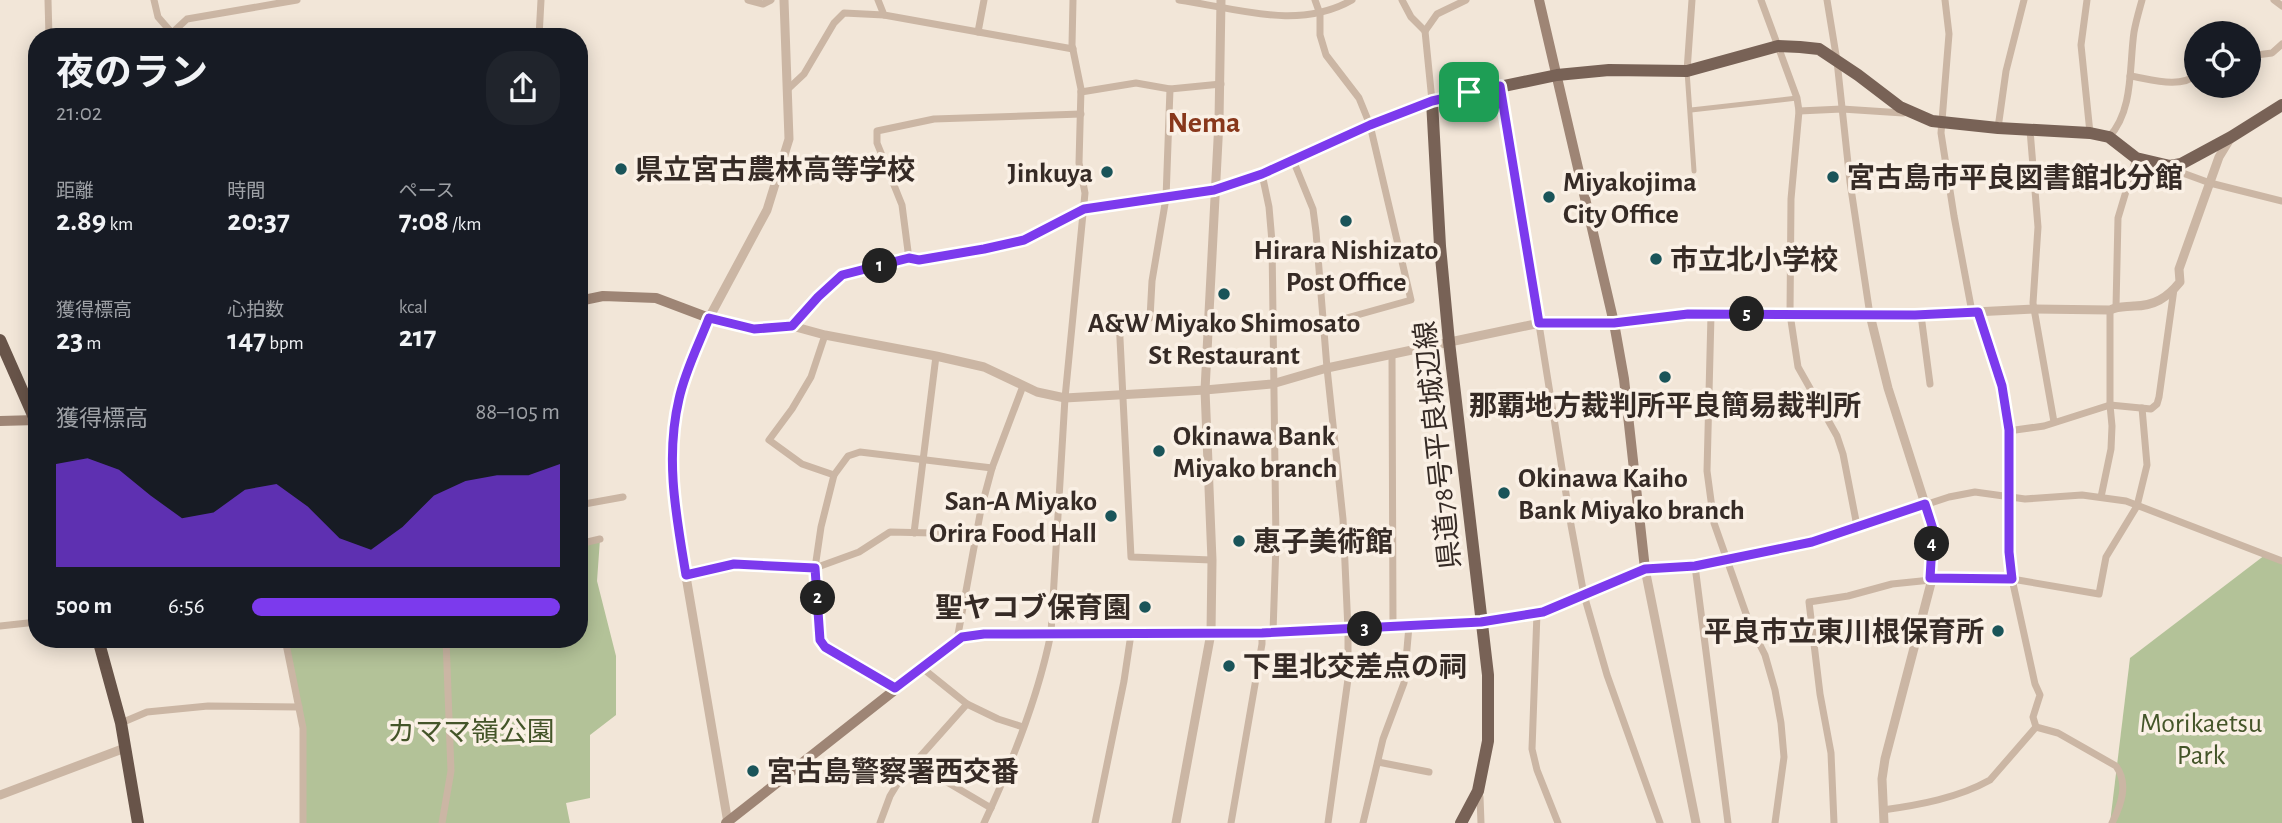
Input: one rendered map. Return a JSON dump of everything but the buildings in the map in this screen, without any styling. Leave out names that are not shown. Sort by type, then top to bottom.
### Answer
[{"type":"highway","points":[[0,340],[28,404]]},
{"type":"highway","points":[[100,648],[121,723],[138,823]]},
{"type":"main road","points":[[727,823],[962,637],[984,634],[1211,634],[1481,622],[1537,613],[1645,569],[1624,379],[1614,323],[1542,1]]},
{"type":"main road","points":[[588,300],[603,296],[656,299],[709,318],[754,329],[792,326],[842,275],[909,258],[919,260],[1024,240],[1084,209],[1214,190],[1262,174],[1370,125],[1432,101],[1557,75],[1609,70],[1687,71],[1778,46],[1819,49],[1900,107],[1918,115],[1941,122],[2109,136],[2137,158],[2162,166],[2181,164],[2282,105]]},
{"type":"main road","name":"県道78号平良城辺線","points":[[1432,101],[1440,246],[1449,342],[1488,675],[1488,741],[1478,790],[1461,823]]},
{"type":"main road","points":[[0,421],[28,422]]},
{"type":"street","points":[[48,0],[49,28]]},
{"type":"street","points":[[154,0],[158,17],[167,28]]},
{"type":"street","points":[[233,0],[235,9]]},
{"type":"street","points":[[179,28],[187,19],[297,0]]},
{"type":"street","points":[[539,28],[541,0]]},
{"type":"street","points":[[748,0],[763,4],[771,0]]},
{"type":"street","points":[[727,823],[674,506],[672,437],[679,396],[709,318],[767,210],[789,139],[784,0]]},
{"type":"street","points":[[878,0],[884,15]]},
{"type":"street","points":[[978,32],[984,0]]},
{"type":"street","points":[[984,823],[1044,669],[1051,634],[1065,398],[1085,193],[1079,153],[1081,92],[1073,49],[1073,0]]},
{"type":"street","points":[[1179,0],[1221,3],[1281,17],[1320,14],[1352,0]]},
{"type":"street","points":[[1315,0],[1320,14],[1320,35],[1326,55],[1359,98],[1370,125],[1411,300],[1325,324]]},
{"type":"street","points":[[1402,0],[1411,17],[1424,31],[1432,101]]},
{"type":"street","points":[[1424,31],[1437,14],[1466,0]]},
{"type":"street","points":[[1692,0],[1687,71],[1694,171]]},
{"type":"street","points":[[1761,0],[1799,111],[1791,199],[1790,314],[1798,366],[1837,436],[1857,526]]},
{"type":"street","points":[[1827,0],[1870,315],[1888,388],[1933,529],[1930,579],[1889,740],[1882,779],[1884,823]]},
{"type":"street","points":[[1945,0],[1949,42],[1941,122],[1954,216],[1975,312],[2002,386],[2008,431],[2012,579],[2035,684],[2040,695],[2033,717],[2036,727]]},
{"type":"street","points":[[1998,128],[2006,71],[2024,0]]},
{"type":"street","points":[[2087,0],[2081,45],[2090,133]]},
{"type":"street","points":[[2109,136],[2122,118],[2130,76],[2134,32],[2142,0]]},
{"type":"street","points":[[2274,0],[2282,6]]},
{"type":"street","points":[[1176,823],[1211,634],[1212,560],[1206,390],[1221,84],[1221,3]]},
{"type":"street","points":[[788,89],[804,74],[834,23],[844,13],[884,15],[1073,49]]},
{"type":"street","points":[[2261,55],[2272,53],[2282,44]]},
{"type":"street","points":[[2130,76],[2165,82],[2184,81]]},
{"type":"street","points":[[1081,92],[1136,83],[1170,89],[1221,84]]},
{"type":"street","points":[[1500,86],[1570,525],[1584,595],[1607,675],[1660,823]]},
{"type":"street","points":[[1170,89],[1166,198],[1152,281],[1150,318],[1119,319],[1131,557],[1212,560]]},
{"type":"street","points":[[1691,110],[1797,99]]},
{"type":"street","points":[[1799,111],[1842,109],[1918,115]]},
{"type":"street","points":[[909,258],[902,205],[877,143],[877,131],[934,119],[1081,114]]},
{"type":"street","points":[[2030,130],[2038,227],[2034,309],[2054,422]]},
{"type":"street","points":[[792,326],[984,367],[1037,392],[1065,398],[1272,384],[1326,368],[1539,323],[1614,323],[1688,314],[1921,314],[2113,308],[2156,303],[2180,282],[2179,269],[2210,183],[2231,137]]},
{"type":"street","points":[[2101,497],[2111,449],[2110,405],[2118,218],[2137,158]]},
{"type":"street","points":[[1293,160],[1312,209],[1343,519],[1348,679],[1328,823]]},
{"type":"street","points":[[2162,166],[2210,183],[2282,201]]},
{"type":"street","points":[[1231,823],[1256,680],[1268,632],[1276,531],[1272,242],[1269,207],[1262,174]]},
{"type":"street","points":[[2008,431],[2054,422],[2110,405],[2151,409],[2157,404],[2174,289]]},
{"type":"street","points":[[1921,314],[1930,384]]},
{"type":"street","points":[[1711,315],[1707,471],[1714,523],[1750,625],[1765,655],[1775,690],[1784,757],[1775,823]]},
{"type":"street","points":[[825,335],[811,377],[769,440],[802,464],[834,475]]},
{"type":"street","points":[[1392,355],[1393,627]]},
{"type":"street","points":[[914,533],[936,356]]},
{"type":"street","points":[[957,641],[976,534],[992,468],[1023,386]]},
{"type":"street","points":[[1834,823],[1831,753],[1820,694],[1810,602],[1848,596],[1892,584],[1930,579],[2012,579],[2099,594],[2106,557],[2137,506],[2147,465],[2142,408]]},
{"type":"street","points":[[895,688],[825,647],[820,640],[815,568],[821,527],[834,475],[848,456],[854,453],[992,468]]},
{"type":"street","points":[[1696,823],[1645,569],[1695,566],[1812,542],[1964,493],[2039,500],[2074,495],[2101,497],[2137,506],[2282,561]]},
{"type":"street","points":[[588,503],[623,497]]},
{"type":"street","points":[[686,575],[734,564],[815,568],[859,552],[890,532],[976,534]]},
{"type":"street","points":[[588,542],[600,539]]},
{"type":"street","points":[[1695,566],[1728,823]]},
{"type":"street","points":[[1537,613],[1532,749],[1537,770],[1558,823]]},
{"type":"street","points":[[0,626],[28,623]]},
{"type":"street","points":[[1363,823],[1383,739],[1404,683],[1409,626]]},
{"type":"street","points":[[1095,823],[1124,681],[1130,634]]},
{"type":"street","points":[[287,648],[304,744],[303,823]]},
{"type":"street","points":[[442,823],[451,771],[446,648]]},
{"type":"street","points":[[921,667],[967,704],[1023,727]]},
{"type":"street","points":[[880,823],[890,796],[916,761],[967,704]]},
{"type":"street","points":[[121,723],[147,712],[196,707],[299,707]]},
{"type":"street","points":[[1883,810],[1932,802],[1982,785],[1990,780],[2036,727]]},
{"type":"street","points":[[2036,727],[2068,738],[2116,766],[2120,772],[2123,795],[2112,823]]},
{"type":"street","points":[[0,795],[125,748]]},
{"type":"street","points":[[916,761],[991,808]]},
{"type":"street","points":[[1378,762],[1429,772]]},
{"type":"street","points":[[1478,790],[1482,823]]},
{"type":"green space","name":"カママ嶺公園","points":[[588,538],[600,539],[597,581],[616,656],[616,715],[590,735],[590,798],[566,803],[570,823],[305,823],[299,707],[288,648],[588,648]]},
{"type":"green space","name":"Morikaetsu Park","points":[[2265,555],[2282,560],[2282,823],[2110,823],[2130,658]]},
{"type":"place","name":"県立宮古農林高等学校","points":[[621,169]]},
{"type":"place","name":"Jinkuya","points":[[1107,172]]},
{"type":"place","name":"宮古島市平良図書館北分館","points":[[1833,177]]},
{"type":"place","name":"Miyakojima City Office","points":[[1549,197]]},
{"type":"place","name":"Hirara Nishizato Post Office","points":[[1346,221]]},
{"type":"place","name":"市立北小学校","points":[[1656,259]]},
{"type":"place","name":"A&W Miyako Shimosato St Restaurant","points":[[1224,294]]},
{"type":"place","name":"那覇地方裁判所平良簡易裁判所","points":[[1665,377]]},
{"type":"place","name":"Okinawa Bank Miyako branch","points":[[1159,451]]},
{"type":"place","name":"Okinawa Kaiho Bank Miyako branch","points":[[1504,493]]},
{"type":"place","name":"San-A Miyako Orira Food Hall","points":[[1111,516]]},
{"type":"place","name":"恵子美術館","points":[[1239,541]]},
{"type":"place","name":"聖ヤコブ保育園","points":[[1145,607]]},
{"type":"place","name":"平良市立東川根保育所","points":[[1998,631]]},
{"type":"place","name":"下里北交差点の祠","points":[[1229,666]]},
{"type":"place","name":"宮古島警察署西交番","points":[[753,771]]},
{"type":"district","name":"Nema","points":[[1204,122]]},
{"type":"route","points":[[1500,86],[1539,323],[1614,323],[1688,314],[1915,315],[1978,312],[2002,386],[2009,430],[2009,552],[2012,579],[1930,578],[1933,529],[1925,504],[1812,542],[1695,566],[1645,569],[1543,612],[1481,622],[1348,630],[984,634],[962,637],[895,688],[825,647],[820,640],[815,568],[734,564],[686,575],[674,506],[672,437],[679,396],[709,318],[754,329],[792,326],[842,275],[909,258],[919,260],[1024,240],[1084,209],[1214,190],[1262,174],[1405,110],[1469,92],[1500,86]]}]
